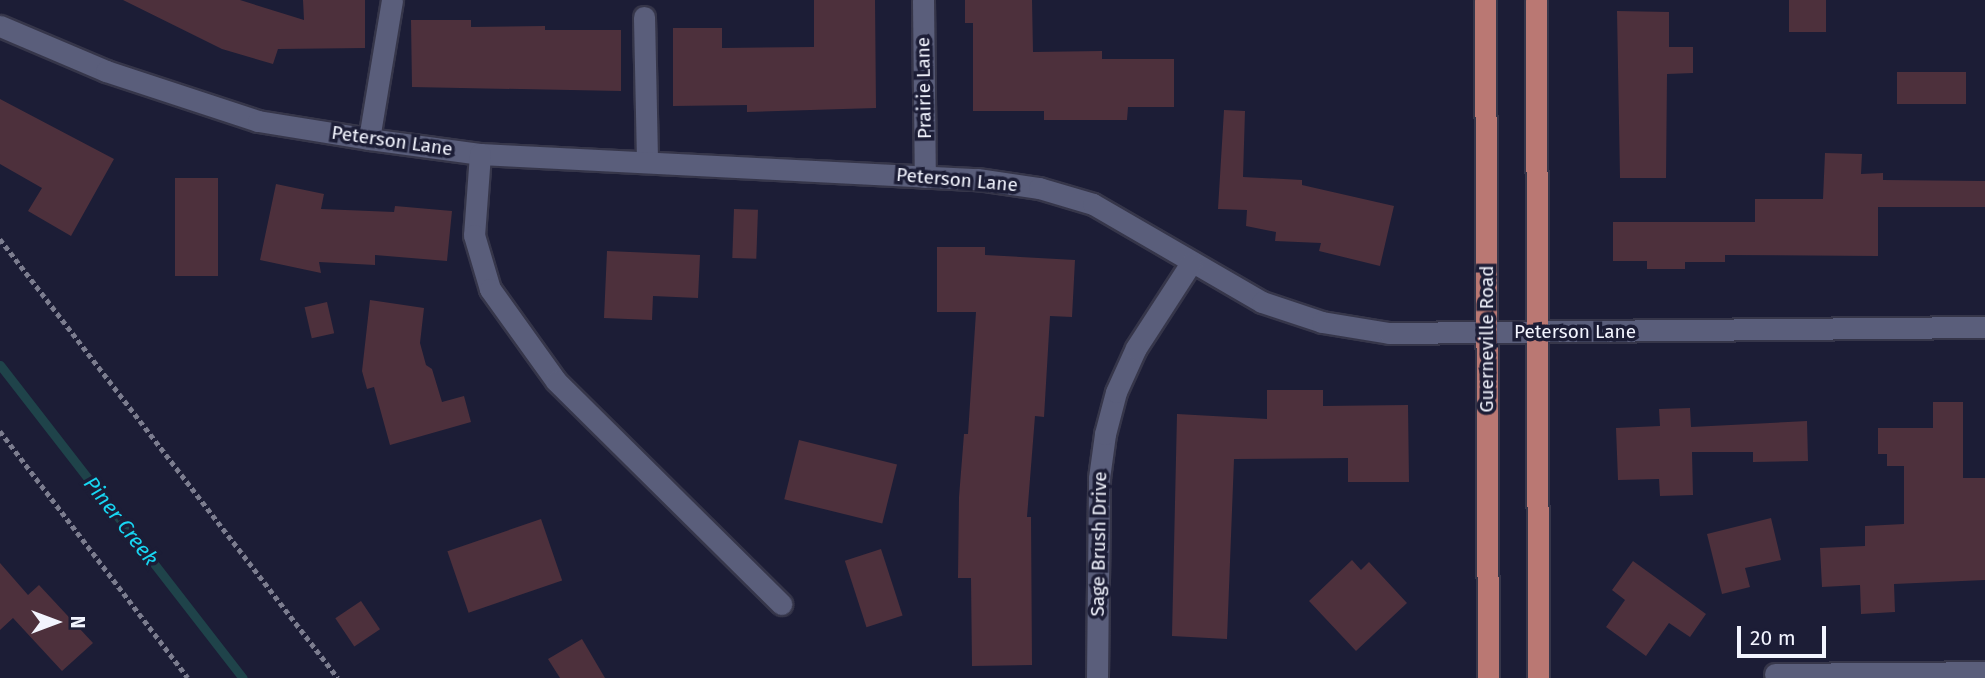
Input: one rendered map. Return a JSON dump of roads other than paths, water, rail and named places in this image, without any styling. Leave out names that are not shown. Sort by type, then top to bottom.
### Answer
[{"type":"main road","name":"Guerneville Road","points":[[1485,0],[1488,678]]},
{"type":"main road","points":[[1536,0],[1538,678]]},
{"type":"street","points":[[369,139],[392,0]]},
{"type":"street","name":"Prairie Lane","points":[[923,0],[925,177]]},
{"type":"street","points":[[644,17],[647,162]]},
{"type":"street","name":"Peterson Lane","points":[[0,26],[106,71],[258,121],[369,139],[480,154],[925,177],[1039,188],[1093,204],[1191,264],[1262,302],[1322,322],[1389,333],[1985,327]]},
{"type":"street","points":[[480,154],[474,235],[490,289],[556,381],[781,604]]},
{"type":"street","name":"Sage Brush Drive","points":[[1097,678],[1098,478],[1105,434],[1116,392],[1136,348],[1191,264]]},
{"type":"street","points":[[1776,674],[1985,672]]},
{"type":"waterway","name":"Piner Creek","points":[[0,365],[243,678]]}]
